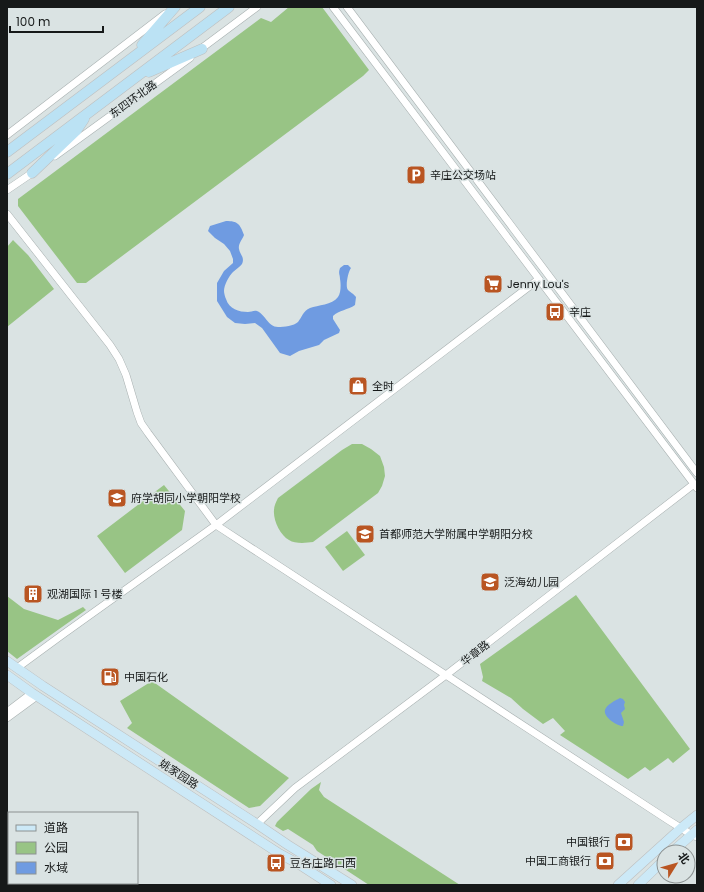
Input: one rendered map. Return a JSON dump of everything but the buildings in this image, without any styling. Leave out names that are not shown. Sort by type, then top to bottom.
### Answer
[{"type":"highway","points":[[130,60],[174,7]]},
{"type":"highway","points":[[7,152],[200,7]]},
{"type":"highway","name":"东四环北路","points":[[7,174],[230,7]]},
{"type":"highway","points":[[133,80],[202,49]]},
{"type":"highway","points":[[32,173],[76,131],[87,114]]},
{"type":"main road","name":"姚家园路","points":[[7,661],[43,686],[352,885]]},
{"type":"main road","name":"姚家园路","points":[[7,675],[280,854],[331,885]]},
{"type":"main road","points":[[618,885],[697,815]]},
{"type":"main road","points":[[683,844],[696,835]]},
{"type":"main road","points":[[638,885],[656,868]]},
{"type":"street","points":[[7,134],[174,7]]},
{"type":"street","name":"东四环北路","points":[[7,190],[202,49],[257,7]]},
{"type":"street","points":[[333,7],[696,486]]},
{"type":"street","points":[[347,7],[697,473]]},
{"type":"street","points":[[7,214],[110,345],[119,359],[126,375],[141,423],[216,525],[681,828],[696,835]]},
{"type":"street","points":[[17,668],[62,634],[216,525],[539,279]]},
{"type":"street","name":"华章路","points":[[258,824],[295,788],[696,486]]},
{"type":"street","points":[[7,712],[35,694]]},
{"type":"street","points":[[7,718],[35,694]]},
{"type":"green space","points":[[289,7],[322,7],[369,70],[86,283],[77,283],[18,206],[18,199],[261,18],[271,22]]},
{"type":"green space","points":[[13,240],[28,255],[54,289],[7,327],[7,247]]},
{"type":"green space","points":[[352,444],[362,444],[380,456],[384,467],[385,476],[378,493],[313,542],[297,543],[286,538],[278,527],[274,514],[275,504],[278,498]]},
{"type":"green space","points":[[164,485],[185,511],[182,530],[125,573],[97,536]]},
{"type":"green space","points":[[347,531],[365,555],[343,571],[325,547]]},
{"type":"green space","points":[[576,595],[690,749],[673,763],[668,758],[650,771],[645,767],[628,779],[560,735],[565,731],[553,718],[543,724],[511,698],[482,681],[483,677],[480,664]]},
{"type":"green space","points":[[7,596],[24,609],[58,620],[83,607],[86,610],[17,659],[7,651]]},
{"type":"green space","points":[[152,681],[289,778],[260,806],[249,808],[127,728],[132,723],[120,701]]},
{"type":"green space","points":[[321,782],[319,790],[324,797],[460,885],[369,885],[317,851],[313,845],[288,829],[283,831],[275,826],[277,822],[311,789]]},
{"type":"water","points":[[226,221],[238,224],[244,235],[239,247],[243,262],[230,276],[224,289],[227,302],[232,308],[248,312],[257,311],[263,315],[269,323],[278,327],[291,325],[298,322],[304,312],[308,309],[332,302],[338,297],[341,283],[339,273],[340,268],[344,265],[348,265],[351,268],[347,279],[347,288],[356,297],[355,305],[338,312],[333,316],[333,319],[340,330],[339,333],[324,340],[319,345],[299,351],[290,356],[280,353],[262,328],[255,323],[235,323],[227,317],[217,301],[217,283],[224,271],[233,263],[233,259],[230,251],[224,244],[208,231],[210,226]]},
{"type":"water","points":[[620,698],[625,702],[625,709],[621,713],[624,722],[623,726],[611,721],[605,713],[607,706]]},
{"type":"place","name":"辛庄公交场站","points":[[416,175]]},
{"type":"place","name":"Jenny Lou's","points":[[493,284]]},
{"type":"place","name":"辛庄","points":[[555,312]]},
{"type":"place","name":"全时","points":[[358,386]]},
{"type":"place","name":"府学胡同小学朝阳学校","points":[[117,498]]},
{"type":"place","name":"首都师范大学附属中学朝阳分校","points":[[365,534]]},
{"type":"place","name":"泛海幼儿园","points":[[490,582]]},
{"type":"place","name":"观湖国际 1 号楼","points":[[33,594]]},
{"type":"place","name":"中国石化","points":[[110,677]]},
{"type":"place","name":"中国银行","points":[[624,842]]},
{"type":"place","name":"中国工商银行","points":[[605,861]]},
{"type":"place","name":"豆各庄路口西","points":[[276,863]]}]
